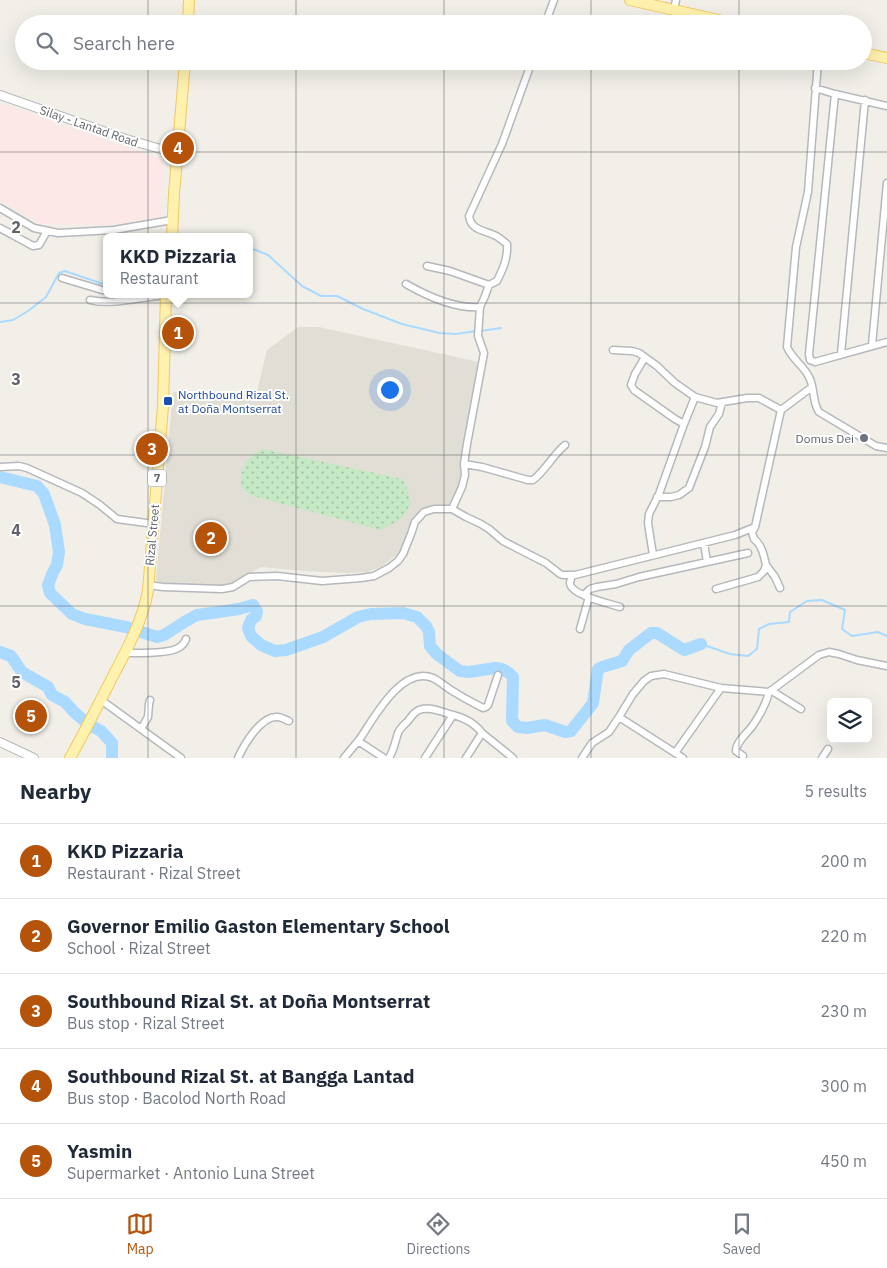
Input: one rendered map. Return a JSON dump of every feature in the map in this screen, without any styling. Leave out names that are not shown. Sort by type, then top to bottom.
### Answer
[{"type":"main road","points":[[188,15],[189,0]]},
{"type":"main road","points":[[630,0],[675,5],[707,15]]},
{"type":"main road","points":[[872,55],[887,58]]},
{"type":"main road","points":[[172,233],[184,70]]},
{"type":"main road","name":"Rizal Street","points":[[70,758],[125,653],[142,616],[147,597],[163,406],[166,298]]},
{"type":"street","points":[[548,15],[554,0]]},
{"type":"street","points":[[452,509],[462,488],[464,464],[484,353],[478,336],[480,308],[489,285],[497,281],[501,274],[508,254],[507,244],[494,234],[473,226],[469,216],[502,144],[529,70]]},
{"type":"street","points":[[817,70],[808,192],[796,247],[787,348],[810,378],[816,408],[819,412],[876,446],[887,448]]},
{"type":"street","points":[[815,88],[887,106]]},
{"type":"street","points":[[835,94],[809,354],[810,360],[815,362],[887,342]]},
{"type":"street","name":"Silay - Lantad Road","points":[[0,95],[126,139],[178,154]]},
{"type":"street","points":[[841,354],[865,100]]},
{"type":"street","points":[[872,345],[887,184]]},
{"type":"street","points":[[0,208],[34,228],[58,233],[114,230],[172,220]]},
{"type":"street","points":[[0,228],[33,246],[39,245],[47,231]]},
{"type":"street","points":[[427,266],[489,285]]},
{"type":"street","points":[[62,278],[103,290]]},
{"type":"street","points":[[406,284],[428,296],[467,308],[480,308]]},
{"type":"street","points":[[90,300],[100,302],[142,298]]},
{"type":"street","points":[[612,350],[639,353],[695,397],[710,402],[759,398],[781,410]]},
{"type":"street","points":[[645,357],[635,374],[631,387],[675,420],[684,424]]},
{"type":"street","points":[[780,588],[766,565],[762,550],[754,539],[752,532],[755,527],[781,410],[812,387]]},
{"type":"street","points":[[653,555],[648,523],[649,514],[695,397]]},
{"type":"street","points":[[657,497],[680,495],[689,488],[705,447],[710,427],[719,414],[722,402]]},
{"type":"street","points":[[464,464],[533,480],[565,445]]},
{"type":"street","points":[[0,467],[19,466],[36,471],[82,493],[116,519],[154,524]]},
{"type":"street","points":[[148,585],[222,589],[233,586],[250,577],[277,576],[322,581],[374,576],[398,561],[412,534],[415,522],[424,512],[434,509],[452,509],[481,524],[503,541],[546,562],[563,575],[572,575],[704,543],[735,535],[755,527]]},
{"type":"street","points":[[704,543],[707,562]]},
{"type":"street","points":[[580,629],[586,596],[590,589],[748,553]]},
{"type":"street","points":[[716,589],[758,577],[764,571],[766,565]]},
{"type":"street","points":[[572,575],[570,582],[572,587],[586,596],[620,607]]},
{"type":"street","points":[[125,653],[168,651],[178,648],[186,639]]},
{"type":"street","points":[[743,756],[736,751],[736,746],[753,725],[771,692],[819,655],[829,652],[887,666]]},
{"type":"street","points":[[344,758],[382,705],[395,690],[410,680],[417,677],[433,678],[462,697],[486,708],[498,674]]},
{"type":"street","points":[[582,758],[592,743],[606,735],[619,718],[633,694],[651,676],[664,674],[721,688],[771,692],[801,709]]},
{"type":"street","points":[[675,753],[721,688]]},
{"type":"street","points":[[100,700],[181,758]]},
{"type":"street","points":[[141,729],[148,717],[150,700]]},
{"type":"street","points":[[388,758],[398,733],[408,720],[419,710],[424,709],[436,710],[469,721],[482,734],[513,758]]},
{"type":"street","points":[[425,758],[453,715]]},
{"type":"street","points":[[238,758],[251,735],[264,722],[276,716],[289,722]]},
{"type":"street","points":[[619,718],[683,758]]},
{"type":"street","points":[[466,758],[482,734]]},
{"type":"street","points":[[358,741],[384,758]]},
{"type":"street","points":[[0,742],[34,758]]},
{"type":"street","points":[[822,758],[828,749]]},
{"type":"shaded area","points":[[0,103],[164,160],[161,218],[111,225],[41,224],[0,200]]},
{"type":"shaded area","points":[[298,327],[319,327],[479,362],[458,489],[452,502],[446,507],[426,507],[414,517],[402,551],[381,567],[367,572],[347,573],[261,567],[227,587],[161,584],[156,580],[173,392],[255,399],[267,350]]},
{"type":"green space","points":[[262,449],[403,479],[407,487],[410,504],[406,513],[399,520],[381,530],[252,496],[242,488],[242,471],[253,455]]},
{"type":"waterway","points":[[253,250],[268,255],[302,286],[321,296],[337,296],[363,309],[402,324],[439,333],[456,334],[476,331]]},
{"type":"waterway","points":[[0,322],[13,320],[46,297],[59,273],[65,271],[103,284]]},
{"type":"waterway","points":[[481,331],[501,328]]},
{"type":"waterway","points":[[0,477],[37,486],[44,494],[55,525],[59,552],[57,565],[48,585],[50,593],[72,614],[85,619],[126,627],[157,637],[164,635],[197,615],[253,605],[257,611],[248,628],[251,636],[261,645],[275,651],[286,650],[323,637],[358,617],[371,614],[403,613],[417,617],[426,626],[429,632],[430,646],[437,654],[460,671],[469,672],[498,668],[505,670],[511,675],[513,677],[512,721],[518,727],[527,728],[545,725],[565,732],[571,731],[593,703],[598,669],[622,661],[629,650],[651,633],[657,633],[684,650],[701,644]]},
{"type":"waterway","points":[[701,644],[730,654],[748,656],[757,649],[759,629],[769,624],[789,622],[790,612],[807,601],[822,600],[845,610],[842,629],[852,636],[878,632],[887,636]]},
{"type":"waterway","points":[[0,652],[11,656],[22,672],[48,687],[52,695],[65,702],[88,724],[101,731],[112,743],[112,758]]},
{"type":"place","name":"Southbound Rizal St. at Bangga Lantad","points":[[178,148]]},
{"type":"place","name":"KKD Pizzaria","points":[[178,333]]},
{"type":"place","name":"Northbound Rizal St. at Doña Montserrat","points":[[168,401]]},
{"type":"place","name":"Domus Dei","points":[[864,438]]},
{"type":"place","name":"Southbound Rizal St. at Doña Montserrat","points":[[152,449]]},
{"type":"place","name":"Governor Emilio Gaston Elementary School","points":[[211,538]]},
{"type":"place","name":"Yasmin","points":[[31,716]]}]
